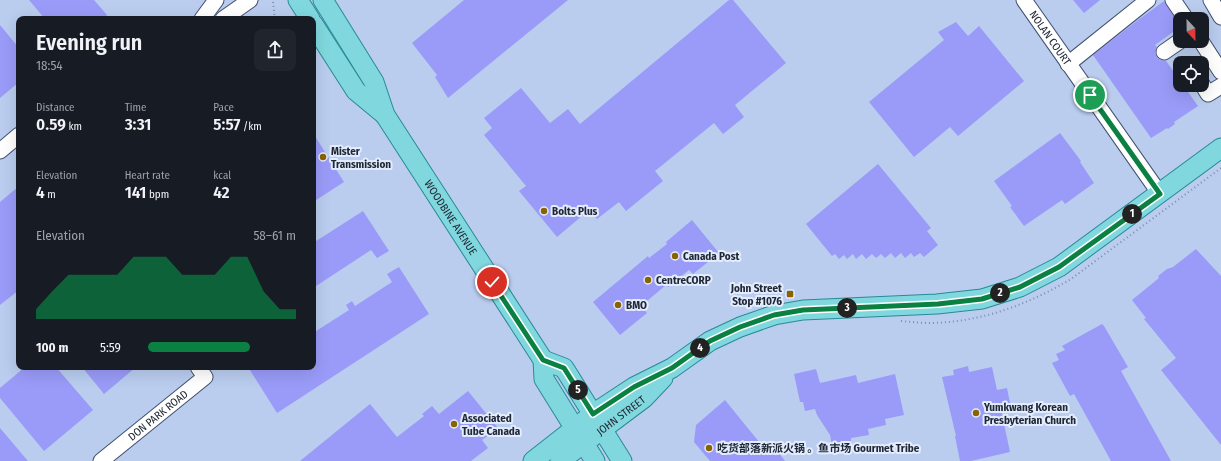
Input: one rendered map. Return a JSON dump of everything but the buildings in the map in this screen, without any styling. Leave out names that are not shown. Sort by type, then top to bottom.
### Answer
[{"type":"main road","points":[[298,0],[308,16]]},
{"type":"main road","name":"WOODBINE AVENUE","points":[[323,0],[374,82],[385,115],[543,360],[544,379],[595,461]]},
{"type":"main road","name":"WOODBINE AVENUE","points":[[316,29],[356,91],[385,115]]},
{"type":"main road","name":"JOHN STREET","points":[[579,436],[597,422],[634,387],[672,368],[710,341],[740,327],[774,315],[803,310],[938,304],[982,299],[1020,287],[1059,267],[1221,148]]},
{"type":"main road","points":[[543,360],[564,368],[622,461]]},
{"type":"main road","points":[[533,461],[579,436]]},
{"type":"main road","points":[[560,461],[579,436]]},
{"type":"street","points":[[204,16],[216,0]]},
{"type":"street","points":[[227,16],[250,0]]},
{"type":"street","name":"NOLAN COURT","points":[[1024,0],[1160,194]]},
{"type":"street","points":[[1068,64],[1148,0]]},
{"type":"street","points":[[1173,0],[1181,12]]},
{"type":"street","points":[[1211,0],[1221,17]]},
{"type":"street","points":[[1164,52],[1173,46]]},
{"type":"street","points":[[1209,62],[1221,72]]},
{"type":"street","points":[[1207,92],[1208,94],[1221,86]]},
{"type":"street","points":[[0,151],[16,137]]},
{"type":"street","name":"DON PARK ROAD","points":[[101,461],[205,377],[200,370]]},
{"type":"path","points":[[273,2],[275,16]]},
{"type":"place","name":"Mister Transmission","points":[[323,157]]},
{"type":"place","name":"Bolts Plus","points":[[544,211]]},
{"type":"place","name":"Canada Post","points":[[675,256]]},
{"type":"place","name":"CentreCORP","points":[[648,280]]},
{"type":"place","name":"John Street Stop #1076","points":[[790,294]]},
{"type":"place","name":"BMO","points":[[618,305]]},
{"type":"place","name":"Yumkwang Korean Presbyterian Church","points":[[976,413]]},
{"type":"place","name":"Associated Tube Canada","points":[[454,424]]},
{"type":"place","name":"吃货部落新派火锅 。鱼市场 Gourmet Tribe","points":[[709,448]]},
{"type":"route","points":[[492,282],[543,360],[564,368],[593,414],[634,387],[672,368],[710,341],[740,327],[774,315],[803,310],[938,304],[982,299],[1020,287],[1059,267],[1160,194],[1090,95]]}]
